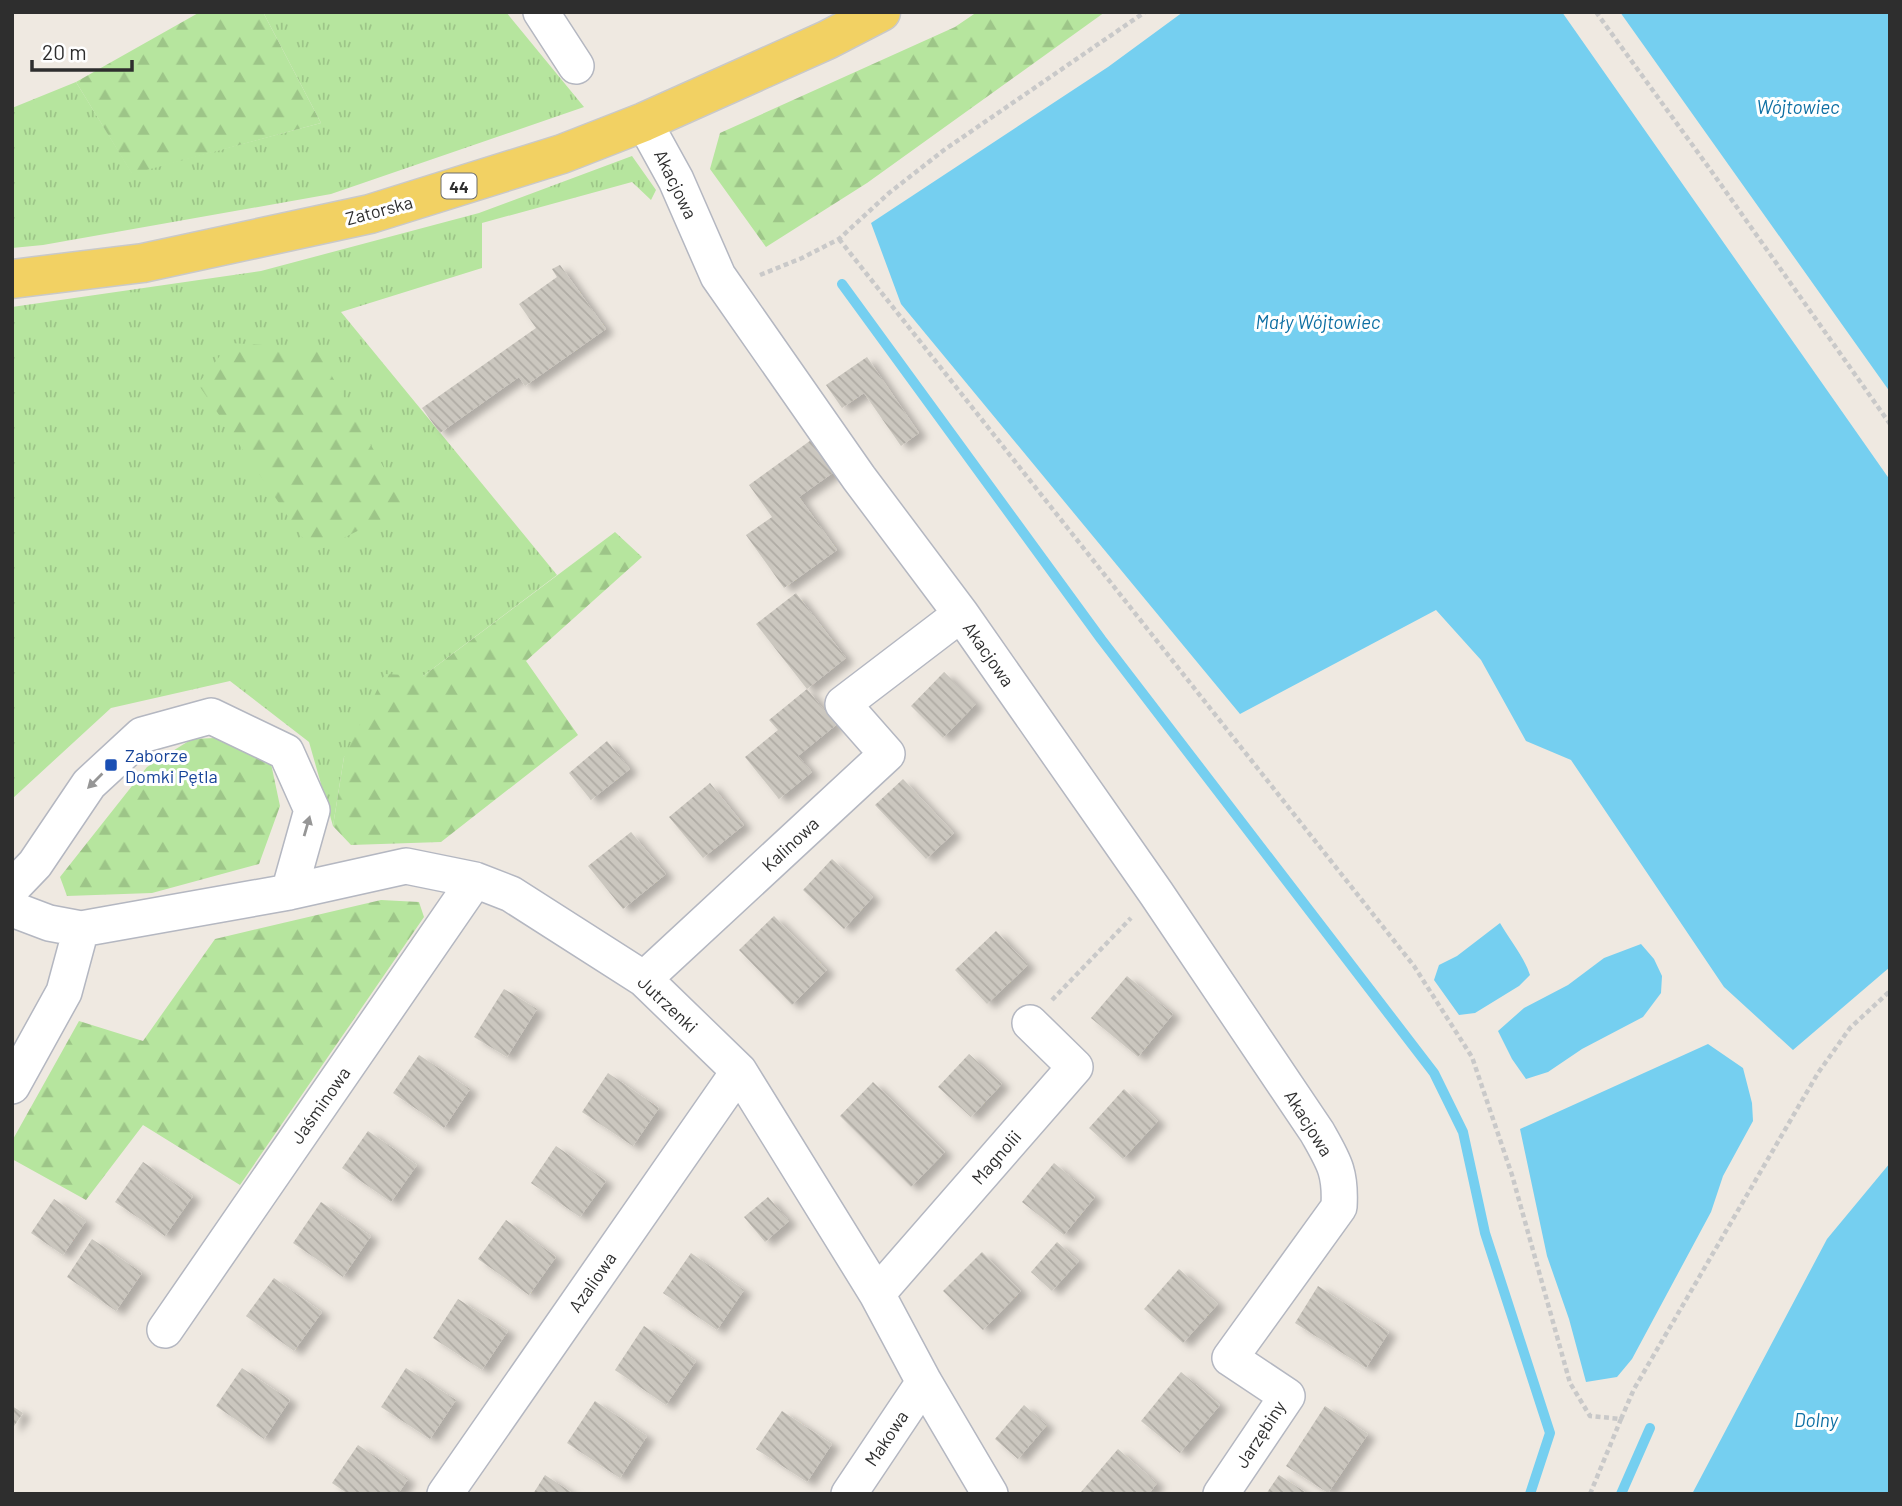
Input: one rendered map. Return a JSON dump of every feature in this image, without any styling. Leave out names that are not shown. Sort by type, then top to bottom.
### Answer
[{"type":"main road","name":"Zatorska","points":[[12,279],[143,263],[370,214],[562,154],[644,122],[827,40],[881,12]]},
{"type":"street","points":[[541,12],[576,66]]},
{"type":"street","name":"Akacjowa","points":[[644,122],[676,180],[718,276],[859,478],[961,614],[1156,893],[1317,1132],[1335,1164],[1340,1184],[1339,1207],[1230,1358]]},
{"type":"street","name":"Kalinowa","points":[[644,979],[887,754],[843,704],[961,614]]},
{"type":"street","points":[[12,888],[35,864],[89,784],[142,735],[211,716],[286,752],[312,810],[289,892]]},
{"type":"street","name":"Jutrzenki","points":[[81,929],[289,892],[406,866],[475,880],[512,894],[644,979],[739,1071],[877,1294],[924,1382],[990,1494]]},
{"type":"street","name":"Jaśminowa","points":[[165,1330],[475,880]]},
{"type":"street","points":[[12,909],[49,923],[81,929],[64,992],[12,1086]]},
{"type":"street","name":"Magnolii","points":[[877,1294],[1075,1067],[1030,1023]]},
{"type":"street","name":"Azaliowa","points":[[444,1494],[739,1071]]},
{"type":"street","name":"Jarzębiny","points":[[1221,1494],[1287,1396],[1230,1358]]},
{"type":"street","name":"Makowa","points":[[849,1494],[924,1382]]},
{"type":"path","points":[[726,288],[802,258],[839,239],[889,193],[944,150],[1145,12]]},
{"type":"path","points":[[1596,12],[1890,424]]},
{"type":"path","points":[[839,239],[1414,966],[1472,1057],[1512,1175],[1570,1383],[1590,1416],[1621,1419]]},
{"type":"path","points":[[1030,1023],[1156,893]]},
{"type":"path","points":[[1590,1494],[1640,1377],[1818,1073],[1850,1028],[1890,991]]},
{"type":"green space","points":[[200,12],[263,12],[321,123],[132,174],[76,82]]},
{"type":"green space","points":[[263,12],[506,12],[584,107],[331,194],[43,245],[12,248],[12,108],[76,82],[132,173],[321,123]]},
{"type":"green space","points":[[977,12],[1105,12],[867,183],[766,247],[710,169],[720,133],[955,27]]},
{"type":"green space","points":[[632,156],[656,190],[651,200],[632,182],[482,223],[482,268],[341,312],[557,575],[423,676],[344,757],[333,826],[309,742],[230,681],[111,708],[12,799],[12,307],[261,271],[479,213]]},
{"type":"green space","points":[[230,343],[316,348],[406,507],[313,553],[198,384]]},
{"type":"green space","points":[[615,532],[642,557],[526,661],[578,735],[441,842],[351,845],[333,826],[344,757],[385,674],[423,676]]},
{"type":"green space","points":[[238,737],[269,754],[280,806],[259,864],[152,893],[67,896],[60,877],[147,767],[192,739]]},
{"type":"green space","points":[[381,900],[419,902],[424,917],[240,1185],[143,1125],[86,1200],[12,1159],[12,1141],[79,1021],[143,1041],[215,939]]},
{"type":"water","name":"Mały Wójtowiec","points":[[1183,12],[1562,12],[1890,480],[1890,967],[1793,1050],[1724,987],[1571,760],[1526,741],[1481,660],[1436,610],[1240,714],[901,304],[871,223],[1108,67]]},
{"type":"water","name":"Wójtowiec","points":[[1620,12],[1890,12],[1890,392]]},
{"type":"water","points":[[1500,923],[1521,955],[1530,975],[1519,986],[1475,1013],[1459,1015],[1434,980],[1439,965],[1457,956]]},
{"type":"water","points":[[1641,944],[1654,959],[1662,976],[1661,993],[1643,1017],[1582,1049],[1548,1072],[1526,1079],[1498,1031],[1524,1008],[1568,985],[1604,958]]},
{"type":"water","points":[[1708,1044],[1743,1068],[1752,1103],[1753,1121],[1723,1176],[1711,1212],[1632,1359],[1617,1377],[1586,1382],[1569,1319],[1547,1256],[1520,1129]]},
{"type":"water","name":"Dolny","points":[[1890,1163],[1890,1494],[1692,1494],[1827,1239]]},
{"type":"building","points":[[560,265],[606,329],[525,386],[519,377],[440,433],[422,408],[536,328],[519,304],[557,277],[552,269]]},
{"type":"building","points":[[867,357],[919,433],[901,446],[864,393],[842,408],[826,385]]},
{"type":"building","points":[[818,435],[841,467],[799,497],[837,550],[784,588],[746,535],[772,517],[749,485]]},
{"type":"building","points":[[796,593],[846,658],[807,689],[756,624]]},
{"type":"building","points":[[944,672],[976,704],[943,738],[911,706]]},
{"type":"building","points":[[807,689],[836,725],[798,756],[812,772],[779,799],[745,757],[778,730],[769,720]]},
{"type":"building","points":[[607,741],[630,769],[591,800],[569,773]]},
{"type":"building","points":[[903,779],[954,833],[926,859],[875,805]]},
{"type":"building","points":[[710,783],[744,825],[703,858],[669,817]]},
{"type":"building","points":[[631,832],[666,874],[623,909],[588,866]]},
{"type":"building","points":[[832,859],[873,897],[844,929],[803,890]]},
{"type":"building","points":[[774,916],[827,970],[792,1005],[739,950]]},
{"type":"building","points":[[996,931],[1028,965],[987,1004],[955,970]]},
{"type":"building","points":[[1127,976],[1173,1014],[1138,1057],[1091,1018]]},
{"type":"building","points":[[504,989],[537,1009],[507,1057],[474,1037]]},
{"type":"building","points":[[969,1054],[1002,1084],[971,1117],[938,1087]]},
{"type":"building","points":[[419,1055],[470,1089],[444,1128],[393,1093]]},
{"type":"building","points":[[608,1073],[659,1108],[633,1146],[582,1112]]},
{"type":"building","points":[[873,1082],[945,1152],[911,1187],[840,1116]]},
{"type":"building","points":[[1124,1089],[1158,1121],[1123,1159],[1089,1128]]},
{"type":"building","points":[[368,1131],[417,1165],[391,1202],[342,1168]]},
{"type":"building","points":[[556,1146],[606,1181],[580,1217],[531,1183]]},
{"type":"building","points":[[143,1162],[193,1196],[165,1236],[115,1202]]},
{"type":"building","points":[[1054,1163],[1095,1197],[1064,1235],[1022,1202]]},
{"type":"building","points":[[768,1197],[789,1221],[765,1242],[744,1217]]},
{"type":"building","points":[[54,1199],[86,1221],[63,1255],[31,1233]]},
{"type":"building","points":[[321,1202],[371,1236],[343,1277],[293,1243]]},
{"type":"building","points":[[506,1220],[556,1257],[529,1295],[478,1259]]},
{"type":"building","points":[[92,1239],[142,1273],[116,1311],[67,1277]]},
{"type":"building","points":[[1057,1242],[1079,1261],[1052,1291],[1031,1272]]},
{"type":"building","points":[[982,1252],[1021,1291],[983,1330],[943,1291]]},
{"type":"building","points":[[691,1253],[744,1290],[717,1330],[663,1293]]},
{"type":"building","points":[[1179,1269],[1218,1304],[1183,1343],[1144,1309]]},
{"type":"building","points":[[274,1278],[322,1312],[294,1351],[246,1316]]},
{"type":"building","points":[[1318,1286],[1389,1332],[1366,1368],[1295,1323]]},
{"type":"building","points":[[458,1299],[508,1331],[482,1370],[433,1338]]},
{"type":"building","points":[[644,1326],[696,1361],[666,1405],[615,1370]]},
{"type":"building","points":[[242,1368],[290,1400],[264,1439],[216,1406]]},
{"type":"building","points":[[406,1368],[456,1400],[430,1439],[381,1407]]},
{"type":"building","points":[[1181,1372],[1220,1405],[1180,1453],[1141,1421]]},
{"type":"building","points":[[595,1401],[647,1436],[620,1478],[567,1443]]},
{"type":"building","points":[[1024,1405],[1047,1425],[1018,1459],[995,1439]]},
{"type":"building","points":[[12,1406],[23,1413],[12,1429]]},
{"type":"building","points":[[1325,1406],[1368,1434],[1328,1493],[1286,1466]]},
{"type":"building","points":[[782,1411],[832,1444],[807,1482],[756,1449]]},
{"type":"building","points":[[358,1445],[408,1479],[398,1494],[348,1494],[332,1483]]},
{"type":"building","points":[[1118,1449],[1157,1483],[1149,1494],[1082,1494],[1081,1492]]},
{"type":"building","points":[[545,1475],[574,1494],[533,1494]]},
{"type":"building","points":[[1279,1475],[1308,1494],[1266,1494]]},
{"type":"waterway","points":[[842,284],[1101,639],[1434,1073],[1463,1132],[1485,1233],[1550,1433],[1530,1494]]},
{"type":"waterway","points":[[1621,1494],[1650,1428]]},
{"type":"place","name":"Zaborze Domki Pętla","points":[[111,765]]}]
